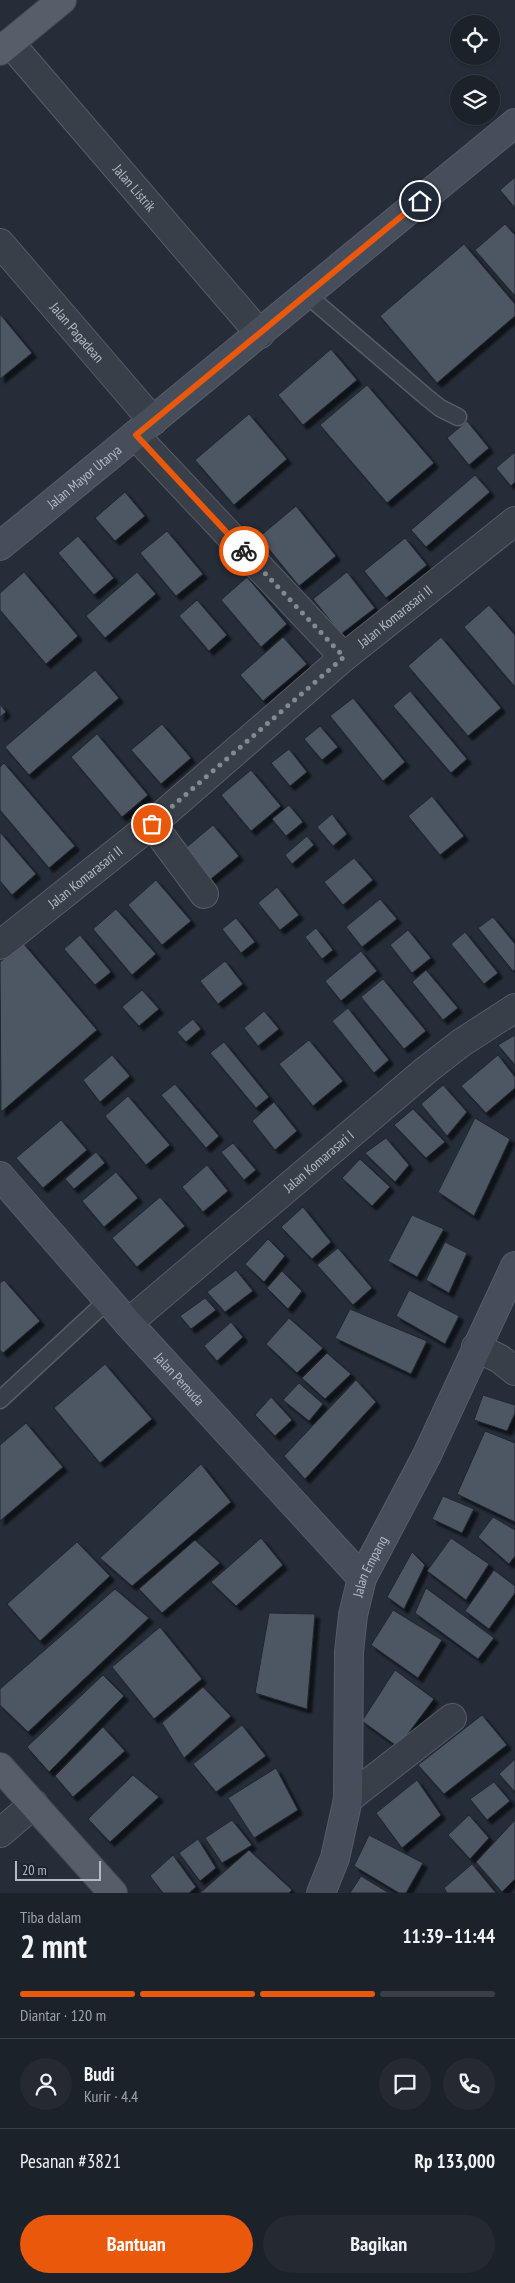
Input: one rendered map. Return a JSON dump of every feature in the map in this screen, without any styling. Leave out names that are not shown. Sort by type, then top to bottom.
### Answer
[{"type":"main road","points":[[5,47],[62,0]]},
{"type":"main road","name":"Jalan Mayor Utarya","points":[[0,546],[515,123]]},
{"type":"main road","name":"Jalan Pemuda","points":[[0,1176],[128,1323],[362,1578]]},
{"type":"main road","name":"Jalan Empang","points":[[321,1893],[335,1858],[348,1800],[349,1652],[353,1615],[362,1578],[427,1455],[515,1266]]},
{"type":"main road","points":[[0,1767],[114,1893]]},
{"type":"street","name":"Jalan Listrik","points":[[5,47],[260,334]]},
{"type":"street","name":"Jalan Pagadean","points":[[0,243],[144,428],[344,657]]},
{"type":"street","name":"Jalan Komarasari II","points":[[0,945],[152,824],[344,657],[515,521]]},
{"type":"street","points":[[152,824],[204,894]]},
{"type":"street","name":"Jalan Komarasari I","points":[[128,1323],[425,1071],[461,1043],[515,1008]]},
{"type":"street","points":[[476,1347],[500,1359],[515,1371]]},
{"type":"street","points":[[348,1800],[452,1718]]},
{"type":"street","points":[[0,1833],[34,1804]]},
{"type":"lane","points":[[307,295],[424,396],[440,408],[458,417]]},
{"type":"lane","points":[[0,1400],[108,1300]]},
{"type":"building","points":[[515,177],[515,208],[500,190]]},
{"type":"building","points":[[505,224],[515,235],[515,296],[475,250]]},
{"type":"building","points":[[464,244],[515,304],[515,316],[437,383],[380,316]]},
{"type":"building","points":[[0,314],[32,353],[0,379]]},
{"type":"building","points":[[331,349],[357,380],[303,425],[278,395]]},
{"type":"building","points":[[367,385],[434,463],[387,503],[320,425]]},
{"type":"building","points":[[249,414],[287,459],[234,505],[195,460]]},
{"type":"building","points":[[467,421],[489,448],[469,465],[447,438]]},
{"type":"building","points":[[515,452],[515,482],[511,486],[496,468]]},
{"type":"building","points":[[475,475],[490,492],[426,547],[411,530]]},
{"type":"building","points":[[125,492],[145,516],[115,541],[95,518]]},
{"type":"building","points":[[296,506],[336,556],[299,586],[259,537]]},
{"type":"building","points":[[167,531],[203,574],[176,596],[140,553]]},
{"type":"building","points":[[78,536],[114,578],[94,595],[58,553]]},
{"type":"building","points":[[405,538],[427,565],[386,598],[364,571]]},
{"type":"building","points":[[24,572],[78,636],[46,664],[0,610],[0,593]]},
{"type":"building","points":[[137,572],[156,594],[105,638],[86,616]]},
{"type":"building","points":[[347,572],[375,608],[341,634],[313,599]]},
{"type":"building","points":[[247,577],[287,624],[261,647],[221,600]]},
{"type":"building","points":[[197,600],[227,635],[209,651],[179,616]]},
{"type":"building","points":[[489,605],[515,635],[515,687],[464,627]]},
{"type":"building","points":[[283,637],[307,664],[263,701],[240,675]]},
{"type":"building","points":[[441,637],[501,708],[468,736],[408,666]]},
{"type":"building","points":[[95,670],[119,698],[29,775],[5,747]]},
{"type":"building","points":[[410,691],[467,759],[451,773],[393,706]]},
{"type":"building","points":[[353,698],[405,762],[383,781],[330,716]]},
{"type":"building","points":[[0,704],[6,712],[0,717]]},
{"type":"building","points":[[162,724],[191,758],[161,784],[131,750]]},
{"type":"building","points":[[320,726],[338,747],[322,760],[304,739]]},
{"type":"building","points":[[97,734],[148,795],[122,817],[71,757]]},
{"type":"building","points":[[289,749],[307,772],[290,786],[271,763]]},
{"type":"building","points":[[4,763],[75,846],[49,868],[0,810],[0,767]]},
{"type":"building","points":[[251,770],[281,806],[251,831],[221,795]]},
{"type":"building","points":[[432,796],[464,836],[440,855],[408,816]]},
{"type":"building","points":[[289,805],[303,822],[286,836],[272,819]]},
{"type":"building","points":[[332,814],[347,834],[333,846],[317,827]]},
{"type":"building","points":[[213,825],[239,856],[206,883],[181,852]]},
{"type":"building","points":[[0,832],[36,874],[12,895],[0,881]]},
{"type":"building","points":[[307,836],[314,845],[292,864],[285,855]]},
{"type":"building","points":[[354,858],[373,880],[343,905],[324,882]]},
{"type":"building","points":[[156,880],[191,921],[162,945],[128,905]]},
{"type":"building","points":[[277,887],[299,915],[280,930],[258,903]]},
{"type":"building","points":[[380,899],[397,919],[362,947],[346,927]]},
{"type":"building","points":[[116,909],[156,954],[132,975],[93,929]]},
{"type":"building","points":[[493,917],[515,944],[515,970],[513,971],[478,928]]},
{"type":"building","points":[[236,918],[255,942],[241,953],[222,929]]},
{"type":"building","points":[[316,928],[333,950],[322,959],[305,937]]},
{"type":"building","points":[[408,930],[431,958],[412,973],[390,945]]},
{"type":"building","points":[[465,932],[498,973],[484,984],[451,944]]},
{"type":"building","points":[[80,935],[111,972],[95,985],[64,949]]},
{"type":"building","points":[[23,943],[97,1030],[1,1112],[0,962]]},
{"type":"building","points":[[361,951],[377,971],[341,1001],[325,981]]},
{"type":"building","points":[[225,961],[243,984],[218,1004],[200,981]]},
{"type":"building","points":[[426,970],[458,1008],[443,1020],[412,982]]},
{"type":"building","points":[[383,979],[426,1031],[404,1049],[361,997]]},
{"type":"building","points":[[142,990],[159,1009],[139,1026],[122,1007]]},
{"type":"building","points":[[348,1008],[389,1060],[374,1073],[332,1021]]},
{"type":"building","points":[[264,1011],[279,1029],[258,1046],[244,1028]]},
{"type":"building","points":[[193,1019],[201,1029],[186,1042],[177,1032]]},
{"type":"building","points":[[515,1035],[515,1065],[498,1045]]},
{"type":"building","points":[[309,1040],[343,1081],[313,1106],[279,1064]]},
{"type":"building","points":[[224,1042],[269,1097],[256,1108],[210,1053]]},
{"type":"building","points":[[112,1055],[130,1076],[100,1102],[83,1080]]},
{"type":"building","points":[[498,1055],[515,1077],[515,1088],[486,1113],[461,1086]]},
{"type":"building","points":[[175,1084],[219,1136],[206,1148],[161,1095]]},
{"type":"building","points":[[443,1085],[467,1112],[447,1136],[421,1104]]},
{"type":"building","points":[[128,1096],[170,1145],[146,1165],[105,1116]]},
{"type":"building","points":[[274,1102],[297,1131],[275,1150],[252,1121]]},
{"type":"building","points":[[413,1109],[445,1142],[426,1158],[394,1125]]},
{"type":"building","points":[[475,1118],[510,1139],[474,1216],[438,1192]]},
{"type":"building","points":[[61,1120],[87,1150],[43,1188],[16,1158]]},
{"type":"building","points":[[386,1138],[409,1165],[395,1182],[365,1153]]},
{"type":"building","points":[[233,1143],[256,1170],[244,1180],[221,1152]]},
{"type":"building","points":[[96,1152],[105,1163],[74,1189],[65,1179]]},
{"type":"building","points":[[360,1159],[390,1187],[372,1206],[342,1178]]},
{"type":"building","points":[[207,1165],[228,1191],[203,1212],[182,1187]]},
{"type":"building","points":[[116,1172],[138,1198],[104,1227],[82,1201]]},
{"type":"building","points":[[160,1197],[185,1226],[137,1267],[112,1238]]},
{"type":"building","points":[[303,1207],[331,1242],[312,1259],[281,1227]]},
{"type":"building","points":[[412,1215],[444,1229],[417,1277],[388,1261]]},
{"type":"building","points":[[268,1239],[285,1256],[264,1282],[245,1264]]},
{"type":"building","points":[[445,1242],[467,1253],[449,1293],[426,1280]]},
{"type":"building","points":[[338,1248],[372,1288],[353,1305],[317,1265]]},
{"type":"building","points":[[236,1270],[253,1291],[225,1312],[207,1292]]},
{"type":"building","points":[[282,1271],[302,1291],[288,1309],[267,1288]]},
{"type":"building","points":[[4,1280],[40,1321],[3,1353],[0,1350],[0,1283]]},
{"type":"building","points":[[409,1290],[459,1316],[445,1344],[396,1316]]},
{"type":"building","points":[[205,1298],[216,1310],[191,1329],[180,1316]]},
{"type":"building","points":[[350,1309],[427,1341],[411,1374],[335,1338]]},
{"type":"building","points":[[289,1318],[323,1348],[297,1373],[266,1344]]},
{"type":"building","points":[[231,1322],[243,1337],[217,1361],[204,1346]]},
{"type":"building","points":[[327,1353],[351,1374],[325,1399],[302,1378]]},
{"type":"building","points":[[105,1364],[152,1419],[100,1463],[54,1408]]},
{"type":"building","points":[[356,1380],[376,1402],[305,1479],[284,1456]]},
{"type":"building","points":[[299,1383],[323,1404],[309,1421],[283,1400]]},
{"type":"building","points":[[483,1395],[515,1405],[515,1413],[507,1431],[474,1420]]},
{"type":"building","points":[[271,1397],[292,1420],[275,1436],[255,1415]]},
{"type":"building","points":[[26,1423],[63,1467],[0,1521],[0,1445]]},
{"type":"building","points":[[485,1431],[515,1443],[515,1522],[457,1494]]},
{"type":"building","points":[[201,1464],[231,1502],[132,1586],[100,1558]]},
{"type":"building","points":[[443,1496],[474,1509],[462,1533],[432,1519]]},
{"type":"building","points":[[493,1517],[515,1530],[515,1556],[509,1564],[478,1537]]},
{"type":"building","points":[[261,1538],[283,1565],[236,1606],[211,1582]]},
{"type":"building","points":[[451,1538],[489,1564],[466,1600],[427,1571]]},
{"type":"building","points":[[195,1540],[220,1563],[162,1613],[139,1589]]},
{"type":"building","points":[[77,1542],[110,1576],[40,1641],[7,1604]]},
{"type":"building","points":[[412,1552],[425,1565],[404,1609],[387,1597]]},
{"type":"building","points":[[494,1570],[515,1586],[515,1593],[489,1629],[465,1611]]},
{"type":"building","points":[[426,1588],[494,1638],[478,1659],[415,1613]]},
{"type":"building","points":[[115,1589],[149,1618],[28,1732],[0,1705],[0,1689]]},
{"type":"building","points":[[393,1610],[442,1640],[418,1678],[371,1645]]},
{"type":"building","points":[[269,1613],[315,1614],[307,1709],[255,1693]]},
{"type":"building","points":[[160,1627],[202,1679],[154,1719],[112,1667]]},
{"type":"building","points":[[395,1670],[434,1699],[398,1747],[362,1721]]},
{"type":"building","points":[[103,1675],[124,1696],[49,1772],[27,1747]]},
{"type":"building","points":[[203,1687],[231,1716],[184,1758],[162,1723]]},
{"type":"building","points":[[482,1715],[507,1745],[444,1794],[418,1765]]},
{"type":"building","points":[[242,1725],[266,1756],[216,1792],[193,1764]]},
{"type":"building","points":[[103,1727],[125,1751],[73,1797],[55,1776]]},
{"type":"building","points":[[515,1759],[515,1792],[499,1774]]},
{"type":"building","points":[[276,1768],[298,1810],[254,1838],[228,1798]]},
{"type":"building","points":[[133,1775],[159,1797],[110,1842],[88,1819]]},
{"type":"building","points":[[417,1780],[441,1815],[402,1848],[376,1813]]},
{"type":"building","points":[[494,1782],[510,1801],[487,1820],[470,1799]]},
{"type":"building","points":[[469,1815],[489,1838],[470,1859],[448,1835]]},
{"type":"building","points":[[232,1820],[252,1845],[222,1863],[205,1838]]},
{"type":"building","points":[[515,1820],[515,1879],[502,1892],[476,1862]]},
{"type":"building","points":[[369,1835],[423,1863],[406,1893],[399,1893],[354,1866]]},
{"type":"building","points":[[198,1839],[216,1868],[200,1881],[179,1853]]},
{"type":"building","points":[[249,1850],[292,1890],[289,1893],[200,1893]]},
{"type":"building","points":[[173,1855],[196,1887],[189,1893],[163,1893],[150,1876]]},
{"type":"building","points":[[472,1864],[496,1893],[447,1893],[444,1888]]},
{"type":"building","points":[[361,1876],[389,1893],[350,1893]]},
{"type":"way so far","points":[[152,824],[344,657],[244,551]]},
{"type":"route","points":[[244,551],[136,435],[420,201]]}]
